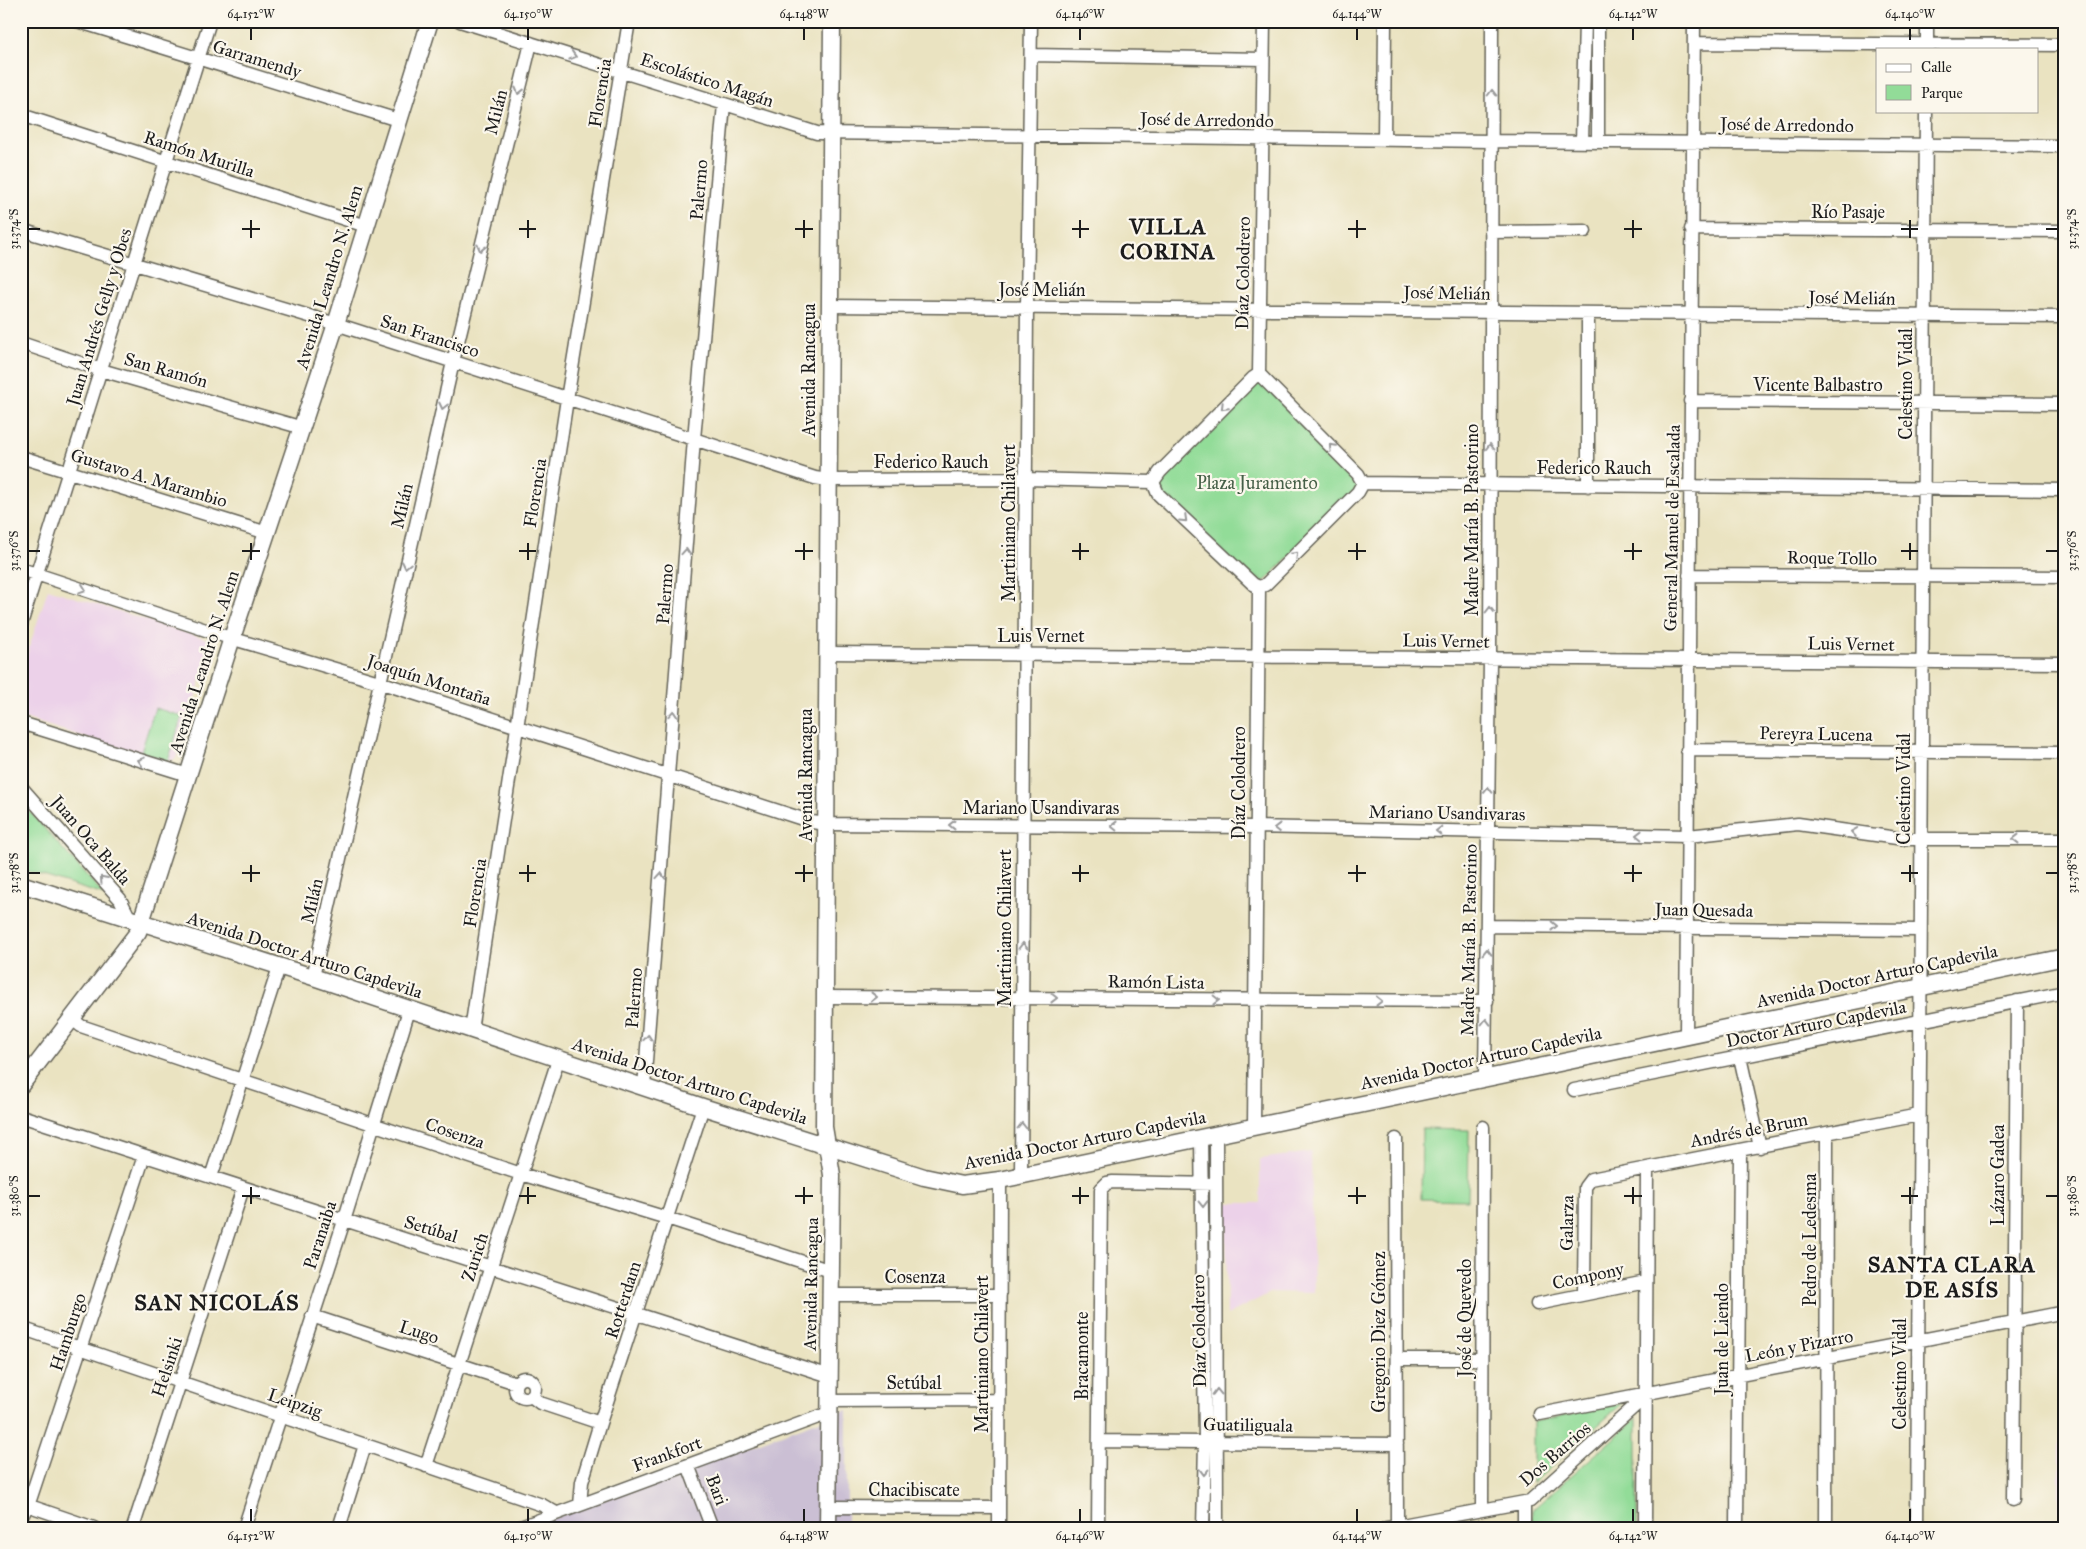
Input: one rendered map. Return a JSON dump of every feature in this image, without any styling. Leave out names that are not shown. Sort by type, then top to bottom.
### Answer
[{"type":"main road","name":"Avenida Leandro N. Alem","points":[[21,1084],[27,1068],[71,1018],[138,932],[136,921],[188,775],[336,324],[430,21]]},
{"type":"main road","name":"Avenida Rancagua","points":[[828,1528],[832,1175],[824,1127],[832,21]]},
{"type":"main road","name":"Avenida Doctor Arturo Capdevila","points":[[21,884],[313,977],[558,1060],[826,1147],[952,1184],[975,1184],[1000,1180],[1021,1174],[2065,957]]},
{"type":"street","name":"Garramendy","points":[[77,21],[198,60],[398,120]]},
{"type":"street","name":"Juan Andrés Gelly y Obes","points":[[21,624],[210,21]]},
{"type":"street","name":"Escolástico Magán","points":[[460,21],[809,131],[830,134]]},
{"type":"street","name":"Florencia","points":[[471,1030],[567,399],[629,21]]},
{"type":"street","name":"Martiniano Chilavert","points":[[1021,1174],[1027,307],[1031,21]]},
{"type":"street","name":"Díaz Colodrero","points":[[1260,374],[1264,21]]},
{"type":"street","points":[[1384,140],[1385,21]]},
{"type":"street","name":"Madre María B. Pastorino","points":[[1485,1078],[1490,658],[1492,21]]},
{"type":"street","points":[[1582,142],[1585,21]]},
{"type":"street","points":[[1596,21],[1598,26],[1598,142]]},
{"type":"street","name":"General Manuel de Escalada","points":[[1686,1035],[1694,21]]},
{"type":"street","points":[[1927,21],[1927,46]]},
{"type":"street","name":"Milán","points":[[313,977],[453,362],[531,43]]},
{"type":"street","points":[[1694,44],[2065,45]]},
{"type":"street","points":[[1031,55],[1263,59]]},
{"type":"street","name":"Palermo","points":[[644,1087],[694,440],[724,104]]},
{"type":"street","name":"Celestino Vidal","points":[[1917,1528],[1926,112]]},
{"type":"street","name":"Ramón Murilla","points":[[21,115],[360,224],[366,224]]},
{"type":"street","name":"José de Arredondo","points":[[830,134],[1492,142],[2065,146]]},
{"type":"street","name":"Río Pasaje","points":[[1691,229],[2065,231]]},
{"type":"street","name":"San Francisco","points":[[21,230],[336,324],[694,440],[811,477],[828,480]]},
{"type":"street","points":[[1491,232],[1585,231]]},
{"type":"street","name":"José Melián","points":[[829,306],[2065,317]]},
{"type":"street","points":[[1588,313],[1588,486]]},
{"type":"street","name":"San Ramón","points":[[21,343],[101,370],[302,428]]},
{"type":"street","points":[[1260,374],[1358,474],[1363,483],[1358,492],[1265,585],[1259,587],[1253,584],[1158,494],[1153,482],[1160,472],[1246,385],[1260,374]]},
{"type":"street","name":"Vicente Balbastro","points":[[1690,401],[2065,404]]},
{"type":"street","name":"Gustavo A. Marambio","points":[[21,457],[267,533]]},
{"type":"street","name":"Federico Rauch","points":[[828,480],[1026,479],[1153,482]]},
{"type":"street","name":"Federico Rauch","points":[[1363,483],[2065,490]]},
{"type":"street","name":"Joaquín Montaña","points":[[21,569],[232,638],[379,682],[668,777],[812,822],[826,824]]},
{"type":"street","name":"Roque Tollo","points":[[1689,575],[2065,577]]},
{"type":"street","name":"Díaz Colodrero","points":[[1254,1126],[1259,587]]},
{"type":"street","name":"Luis Vernet","points":[[826,653],[2065,663]]},
{"type":"street","points":[[21,723],[188,775]]},
{"type":"street","name":"Pereyra Lucena","points":[[1687,750],[2065,753]]},
{"type":"street","name":"Juan Oca Balda","points":[[21,787],[120,899],[136,921]]},
{"type":"street","name":"Mariano Usandivaras","points":[[826,824],[1256,827],[1688,836],[1798,824],[1890,837],[1921,839],[2065,839]]},
{"type":"street","name":"Juan Quesada","points":[[1487,926],[1920,930]]},
{"type":"street","points":[[211,1177],[279,967]]},
{"type":"street","name":"Doctor Arturo Capdevila","points":[[1574,1090],[2065,992]]},
{"type":"street","name":"Ramón Lista","points":[[825,997],[1487,1001]]},
{"type":"street","name":"Lázaro Gadea","points":[[2013,1500],[2017,1001]]},
{"type":"street","name":"Paranaiba","points":[[244,1528],[344,1221],[409,1010]]},
{"type":"street","name":"Cosenza","points":[[71,1018],[81,1026],[521,1174],[667,1218],[831,1271]]},
{"type":"street","points":[[1740,1057],[1760,1147]]},
{"type":"street","name":"Zurich","points":[[426,1466],[558,1060]]},
{"type":"street","name":"Rotterdam","points":[[580,1505],[582,1482],[600,1423],[703,1107]]},
{"type":"street","name":"Andrés de Brum","points":[[1586,1183],[1591,1179],[1919,1115]]},
{"type":"street","name":"Setúbal","points":[[21,1116],[830,1376]]},
{"type":"street","name":"José de Quevedo","points":[[1482,1510],[1483,1127]]},
{"type":"street","name":"Pedro de Ledesma","points":[[1826,1528],[1828,1359],[1827,1133]]},
{"type":"street","name":"Díaz Colodrero","points":[[1208,1136],[1211,1442],[1217,1528]]},
{"type":"street","name":"Gregorio Diez Gómez","points":[[1391,1527],[1397,1444],[1396,1139]]},
{"type":"street","name":"Juan de Liendo","points":[[1737,1528],[1740,1150]]},
{"type":"street","name":"Hamburgo","points":[[23,1509],[80,1349],[144,1156]]},
{"type":"street","points":[[1645,1528],[1647,1168]]},
{"type":"street","name":"Martiniano Chilavert","points":[[999,1528],[1000,1180]]},
{"type":"street","name":"Bracamonte","points":[[1098,1528],[1100,1193],[1104,1186],[1113,1182],[1209,1184]]},
{"type":"street","name":"Galarza","points":[[1584,1294],[1586,1183]]},
{"type":"street","name":"Helsinki","points":[[133,1528],[243,1188]]},
{"type":"street","name":"Compony","points":[[1537,1304],[1646,1282]]},
{"type":"street","name":"Cosenza","points":[[831,1295],[1000,1295]]},
{"type":"street","name":"León y Pizarro","points":[[1540,1414],[2065,1312]]},
{"type":"street","name":"Lugo","points":[[312,1316],[516,1382],[521,1378],[531,1379],[535,1387],[531,1396],[540,1404],[600,1423]]},
{"type":"street","name":"Leipzig","points":[[21,1328],[542,1505],[556,1513]]},
{"type":"street","points":[[1397,1359],[1482,1359]]},
{"type":"street","name":"Dos Barrios","points":[[1391,1527],[1434,1523],[1482,1510],[1524,1503],[1534,1498],[1645,1395]]},
{"type":"street","name":"Setúbal","points":[[829,1407],[999,1400]]},
{"type":"street","name":"Frankfort","points":[[518,1528],[543,1523],[556,1513],[688,1465],[829,1407]]},
{"type":"street","name":"Guatiliguala","points":[[1099,1442],[1397,1444]]},
{"type":"street","name":"Díaz Colodrero","points":[[1203,1528],[1211,1442]]},
{"type":"street","points":[[339,1528],[365,1445]]},
{"type":"street","name":"Bari","points":[[688,1465],[712,1528]]},
{"type":"street","points":[[1524,1503],[1524,1528]]},
{"type":"street","name":"Chacibiscate","points":[[828,1507],[999,1508]]},
{"type":"street","points":[[23,1509],[94,1528]]},
{"type":"shaded area","points":[[48,589],[213,641],[176,758],[166,763],[21,717],[21,673]]},
{"type":"shaded area","points":[[1311,1152],[1314,1293],[1272,1292],[1227,1315],[1226,1203],[1260,1203],[1260,1159]]},
{"type":"shaded area","points":[[847,1410],[847,1528],[527,1528]]},
{"type":"shaded area","points":[[2065,1441],[2065,1528],[2059,1528],[2059,1442]]},
{"type":"green space","name":"Plaza Juramento","points":[[1259,374],[1363,483],[1259,587],[1158,494],[1160,472]]},
{"type":"green space","points":[[155,708],[182,716],[168,761],[141,752]]},
{"type":"green space","points":[[21,802],[104,895],[21,869]]},
{"type":"green space","points":[[1422,1129],[1469,1130],[1468,1200],[1421,1199]]},
{"type":"green space","points":[[1623,1403],[1533,1483],[1533,1422]]},
{"type":"green space","points":[[1637,1418],[1637,1528],[1532,1528],[1532,1510]]},
{"type":"district","name":"VILLA CORINA","points":[[1168,238]]},
{"type":"district","name":"SANTA CLARA DE ASÍS","points":[[1952,1276]]},
{"type":"district","name":"SAN NICOLÁS","points":[[217,1302]]}]
